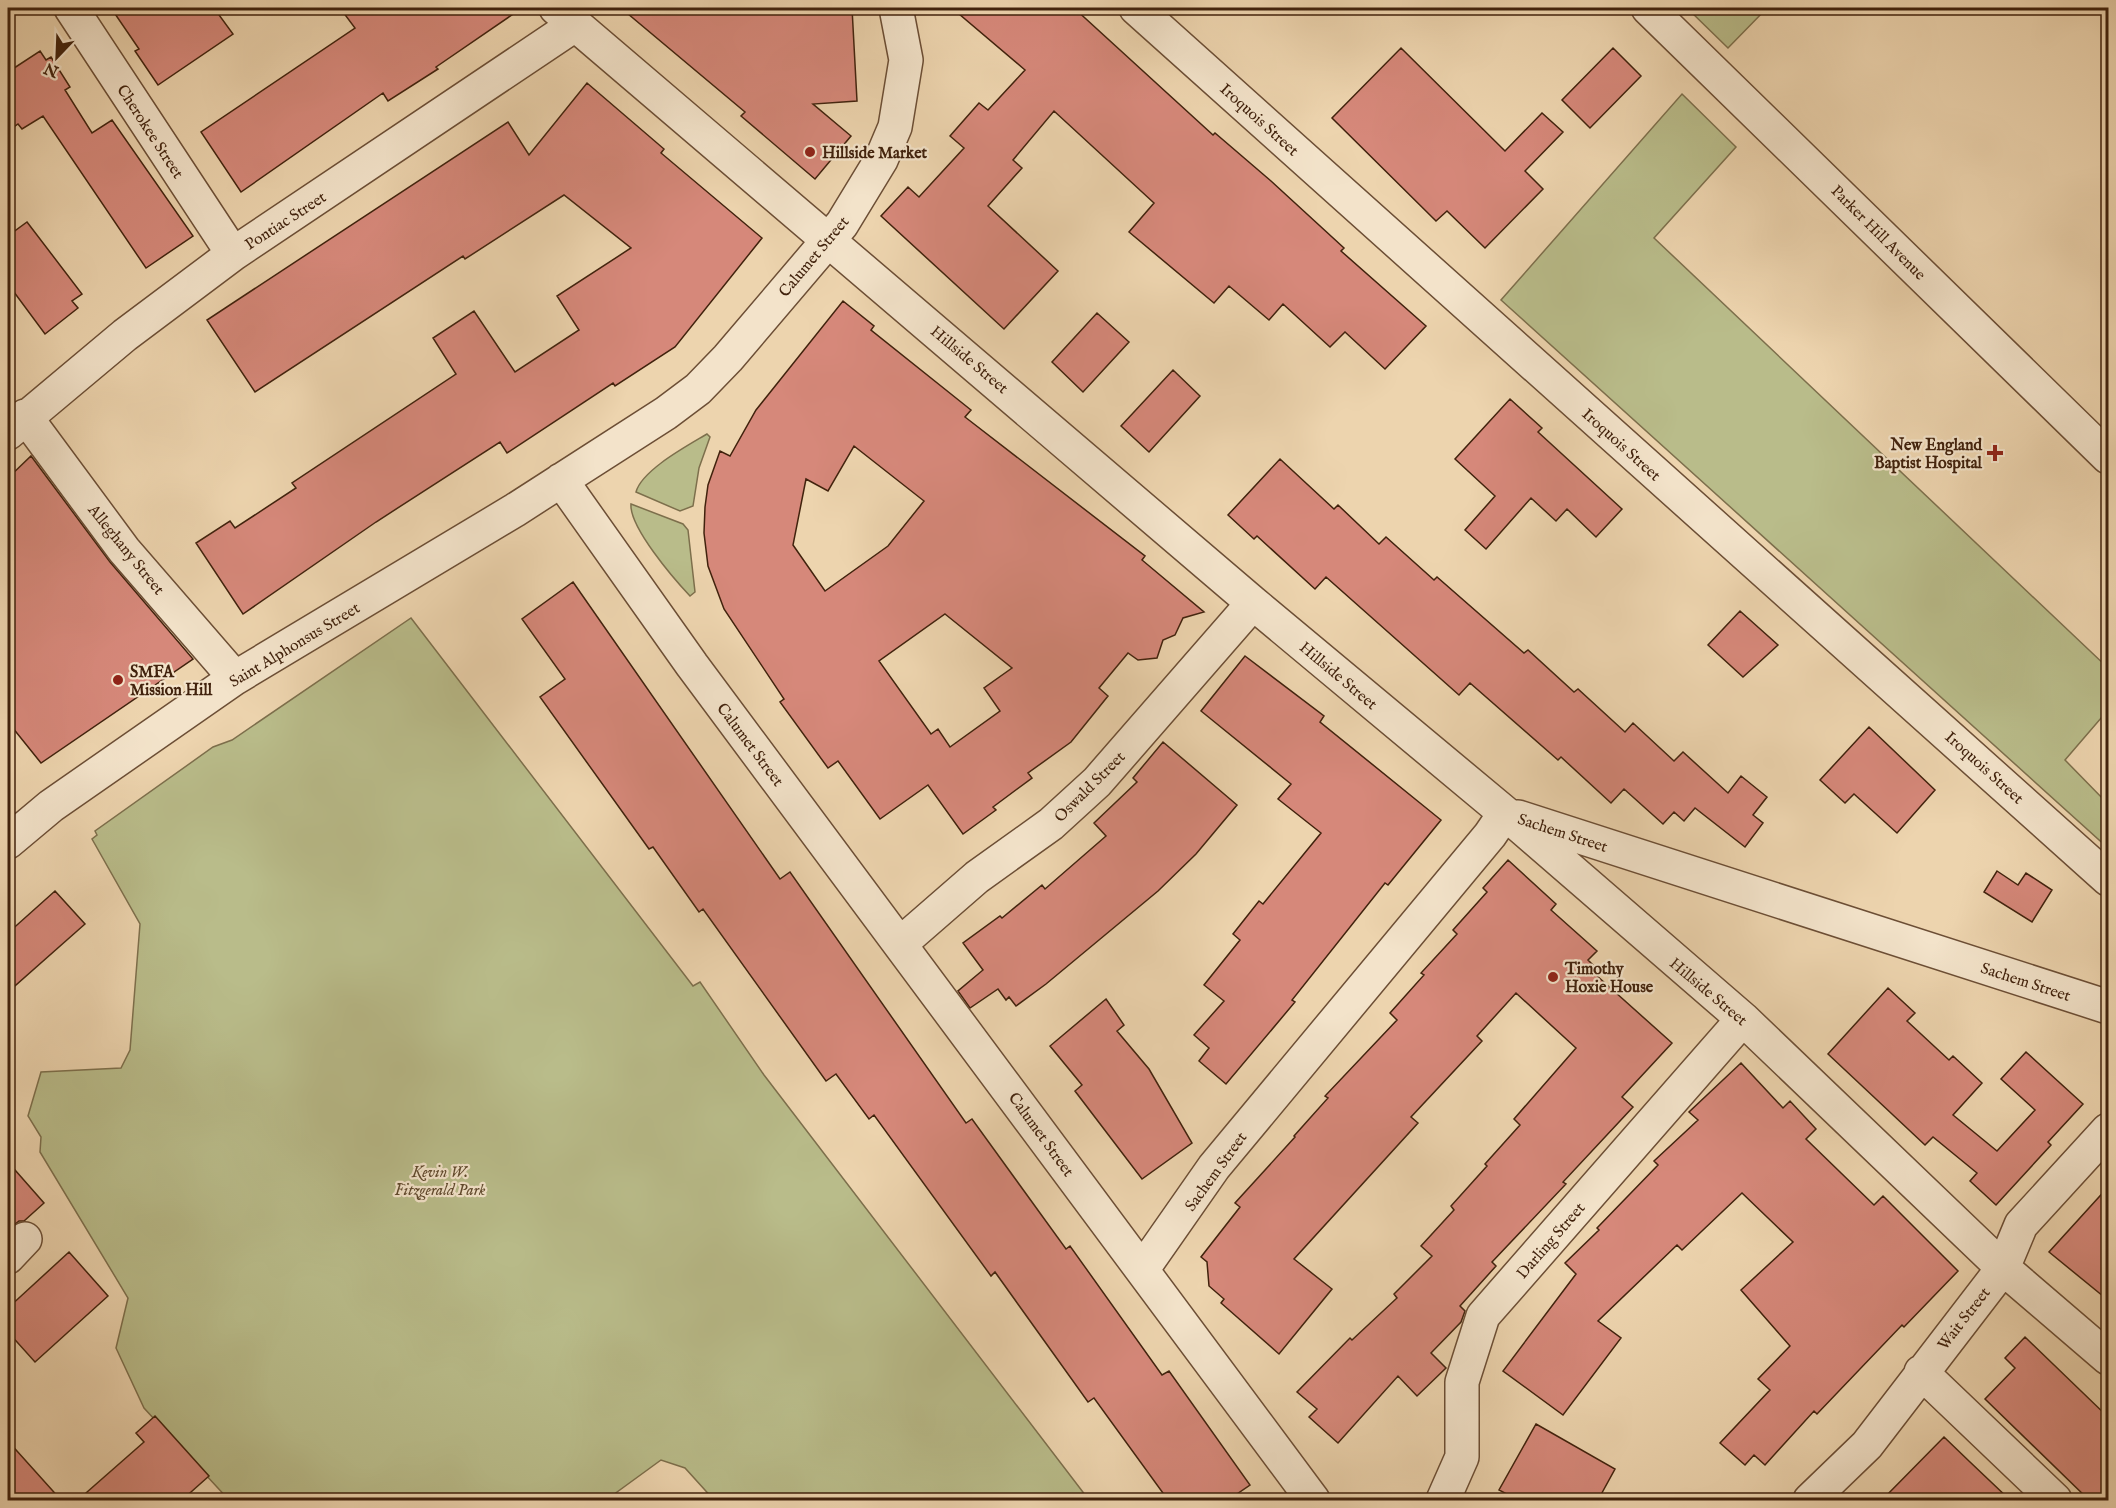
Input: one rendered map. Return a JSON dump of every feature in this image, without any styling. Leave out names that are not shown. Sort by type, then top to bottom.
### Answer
[{"type":"street","name":"Cherokee Street","points":[[71,8],[233,254]]},
{"type":"street","name":"Calumet Street","points":[[896,8],[906,60],[895,127],[863,193],[828,239],[732,353],[692,395],[561,480],[631,582],[1312,1500]]},
{"type":"street","name":"Iroquois Street","points":[[1136,8],[2109,879]]},
{"type":"street","name":"Parker Hill Avenue","points":[[1648,8],[2109,457]]},
{"type":"street","name":"Pontiac Street","points":[[16,424],[124,335],[233,254],[566,16]]},
{"type":"street","name":"Hillside Street","points":[[566,16],[1253,603],[1505,813],[1743,1019],[2003,1268],[2109,1358]]},
{"type":"street","name":"Alleghany Street","points":[[16,424],[235,678]]},
{"type":"street","name":"Saint Alphonsus Street","points":[[8,842],[51,806],[235,678],[389,588],[561,480]]},
{"type":"street","name":"Oswald Street","points":[[900,944],[976,877],[1051,824],[1097,782],[1253,603]]},
{"type":"street","name":"Sachem Street","points":[[1142,1270],[1214,1167],[1490,835],[1505,813],[2109,1007]]},
{"type":"street","name":"Darling Street","points":[[1443,1500],[1462,1457],[1461,1382],[1483,1316],[1743,1019]]},
{"type":"street","name":"Wait Street","points":[[1814,1499],[1867,1445],[2003,1268],[2021,1225],[2109,1130]]},
{"type":"street","points":[[1921,1372],[2055,1500]]},
{"type":"green space","points":[[1687,8],[1767,8],[1728,48]]},
{"type":"green space","points":[[1682,94],[1736,147],[1654,238],[2108,668],[2108,710],[2065,760],[2108,804],[2108,848],[1501,300]]},
{"type":"green space","points":[[707,434],[710,437],[699,468],[693,506],[680,511],[636,492],[647,475],[656,467]]},
{"type":"green space","points":[[631,504],[683,524],[688,530],[695,592],[690,596],[645,539],[632,514]]},
{"type":"green space","name":"Kevin W. Fitzgerald Park","points":[[411,618],[693,986],[700,982],[764,1075],[1089,1500],[714,1500],[685,1468],[661,1460],[606,1500],[229,1500],[144,1408],[116,1348],[128,1298],[40,1152],[41,1137],[28,1116],[41,1072],[121,1068],[130,1050],[140,924],[92,839],[97,835],[95,831],[213,747],[232,740]]},
{"type":"building","points":[[111,8],[214,8],[233,34],[158,85],[135,51],[139,49]]},
{"type":"building","points":[[340,8],[522,8],[436,67],[438,69],[388,101],[383,93],[241,192],[201,132],[355,28]]},
{"type":"building","points":[[621,8],[852,8],[857,101],[813,104],[851,136],[815,179],[741,116],[745,112]]},
{"type":"building","points":[[952,8],[1074,8],[1213,135],[1215,133],[1271,181],[1344,248],[1341,251],[1426,326],[1385,369],[1345,332],[1330,347],[1283,304],[1269,320],[1229,286],[1214,303],[1129,232],[1154,203],[1054,111],[1013,160],[1022,168],[988,206],[1058,271],[1004,329],[881,216],[908,187],[919,197],[964,148],[950,136],[979,103],[988,110],[1025,70]]},
{"type":"building","points":[[1401,48],[1505,151],[1542,113],[1563,132],[1525,171],[1543,189],[1485,248],[1447,211],[1436,221],[1332,118]]},
{"type":"building","points":[[1613,48],[1641,76],[1590,128],[1562,100]]},
{"type":"building","points":[[40,51],[46,60],[51,57],[70,87],[65,90],[92,133],[112,120],[193,236],[146,268],[43,116],[22,129],[18,124],[8,131],[8,72]]},
{"type":"building","points":[[587,83],[664,149],[661,153],[762,238],[675,347],[615,386],[613,383],[507,453],[500,442],[376,522],[243,614],[196,543],[230,521],[235,528],[296,488],[292,483],[456,374],[433,338],[474,311],[515,372],[579,330],[557,296],[631,248],[564,195],[465,259],[463,256],[255,392],[207,320],[508,122],[529,155]]},
{"type":"building","points":[[27,222],[82,294],[72,301],[78,308],[45,334],[8,284],[8,236]]},
{"type":"building","points":[[843,301],[874,326],[871,330],[971,410],[965,417],[1145,556],[1142,560],[1204,612],[1183,618],[1175,635],[1163,640],[1157,658],[1138,660],[1128,653],[1099,688],[1108,696],[1071,742],[1028,773],[1032,778],[993,807],[996,810],[963,834],[928,785],[880,819],[838,761],[828,768],[780,702],[784,699],[724,609],[708,566],[704,533],[708,485],[720,451],[730,456],[756,410]],"holes":[[[854,446],[924,501],[888,546],[825,591],[793,545],[806,479],[828,491]],[[945,614],[1012,668],[984,688],[1000,711],[950,747],[938,729],[931,734],[879,661]]]},
{"type":"building","points":[[1097,313],[1129,342],[1083,392],[1052,362]]},
{"type":"building","points":[[1173,370],[1200,396],[1149,452],[1121,426]]},
{"type":"building","points":[[1510,399],[1542,428],[1538,432],[1622,509],[1596,537],[1567,509],[1556,521],[1531,498],[1486,549],[1465,530],[1495,496],[1455,459]]},
{"type":"building","points":[[31,456],[110,562],[193,659],[41,763],[8,722],[8,478]]},
{"type":"building","points":[[1280,459],[1334,509],[1338,505],[1379,544],[1386,537],[1434,580],[1437,577],[1524,653],[1528,650],[1574,692],[1578,689],[1625,732],[1633,723],[1674,761],[1683,752],[1728,793],[1741,776],[1767,797],[1753,815],[1763,823],[1745,847],[1695,808],[1684,821],[1674,812],[1663,824],[1624,789],[1611,803],[1561,757],[1558,760],[1470,683],[1459,695],[1326,577],[1315,589],[1257,536],[1254,539],[1228,515]]},
{"type":"building","points":[[573,582],[780,879],[790,872],[966,1123],[972,1119],[1066,1249],[1070,1246],[1162,1375],[1169,1371],[1250,1485],[1228,1500],[1168,1500],[1094,1398],[1088,1402],[995,1272],[991,1276],[874,1115],[869,1119],[836,1074],[826,1081],[703,909],[699,912],[653,847],[649,849],[540,697],[565,679],[522,619]]},
{"type":"building","points":[[1740,611],[1778,645],[1743,677],[1708,645]]},
{"type":"building","points":[[1245,656],[1324,716],[1320,722],[1441,820],[1388,885],[1385,883],[1292,1000],[1295,1002],[1226,1084],[1199,1061],[1209,1048],[1194,1035],[1224,1001],[1204,985],[1240,940],[1233,934],[1259,901],[1263,904],[1321,833],[1278,799],[1291,784],[1201,711]]},
{"type":"building","points":[[1869,727],[1935,790],[1897,833],[1854,794],[1845,803],[1820,780]]},
{"type":"building","points":[[1163,742],[1237,805],[1196,854],[1158,891],[1046,984],[1016,1006],[1009,997],[1006,1000],[998,989],[970,1008],[958,991],[983,970],[963,943],[1000,916],[1002,918],[1042,885],[1045,889],[1106,836],[1094,823],[1137,782],[1133,778]]},
{"type":"building","points":[[1508,860],[1556,904],[1551,910],[1597,951],[1588,960],[1599,971],[1596,975],[1672,1043],[1622,1097],[1633,1107],[1563,1182],[1566,1184],[1492,1262],[1496,1266],[1460,1306],[1465,1311],[1461,1322],[1431,1353],[1446,1368],[1417,1396],[1398,1376],[1338,1443],[1309,1417],[1317,1409],[1297,1392],[1350,1338],[1352,1340],[1397,1298],[1394,1294],[1432,1256],[1421,1246],[1454,1210],[1451,1206],[1520,1125],[1514,1119],[1576,1048],[1516,993],[1477,1036],[1482,1041],[1411,1117],[1418,1123],[1294,1259],[1332,1289],[1279,1354],[1221,1303],[1224,1299],[1209,1286],[1207,1262],[1201,1257],[1240,1207],[1235,1203],[1328,1098],[1325,1096],[1397,1020],[1390,1013],[1424,975],[1421,973],[1457,934],[1453,930],[1487,892],[1483,888]]},
{"type":"building","points":[[1997,871],[2018,885],[2026,873],[2052,890],[2032,922],[1984,892]]},
{"type":"building","points":[[55,891],[85,924],[8,992],[8,933]]},
{"type":"building","points":[[1888,988],[1915,1013],[1907,1021],[1949,1060],[1953,1056],[1982,1083],[1953,1115],[1997,1151],[2035,1110],[2001,1079],[2026,1052],[2083,1104],[2048,1142],[2051,1145],[1996,1205],[1970,1181],[1977,1173],[1933,1137],[1925,1145],[1828,1054]]},
{"type":"building","points":[[1106,999],[1124,1025],[1117,1031],[1149,1069],[1192,1143],[1142,1179],[1075,1091],[1082,1085],[1050,1046]]},
{"type":"building","points":[[1741,1063],[1783,1108],[1790,1101],[1816,1129],[1806,1139],[1874,1205],[1883,1196],[1958,1271],[1904,1327],[1902,1325],[1817,1414],[1814,1411],[1765,1465],[1754,1455],[1745,1465],[1720,1443],[1770,1390],[1758,1379],[1790,1346],[1741,1290],[1793,1242],[1742,1193],[1682,1250],[1677,1245],[1598,1321],[1621,1338],[1563,1415],[1503,1371],[1576,1274],[1565,1263],[1599,1230],[1597,1228],[1658,1165],[1654,1161],[1698,1120],[1689,1112]]},
{"type":"building","points":[[8,1162],[44,1203],[24,1221],[19,1221],[8,1230]]},
{"type":"building","points":[[2109,1186],[2109,1301],[2049,1252]]},
{"type":"building","points":[[69,1252],[108,1296],[35,1362],[8,1332],[8,1308]]},
{"type":"building","points":[[2025,1337],[2109,1418],[2109,1500],[2089,1500],[1985,1399],[2015,1368],[2005,1358]]},
{"type":"building","points":[[155,1416],[209,1476],[182,1500],[78,1500],[144,1442],[136,1433]]},
{"type":"building","points":[[1536,1424],[1615,1469],[1598,1500],[1518,1500],[1499,1490]]},
{"type":"building","points":[[1944,1437],[1970,1462],[2010,1500],[1882,1500]]},
{"type":"building","points":[[8,1441],[61,1500],[8,1500]]},
{"type":"place","name":"Hillside Market","points":[[810,152]]},
{"type":"place","name":"New England Baptist Hospital","points":[[1995,453]]},
{"type":"place","name":"SMFA Mission Hill","points":[[118,680]]},
{"type":"place","name":"Timothy Hoxie House","points":[[1553,977]]}]
